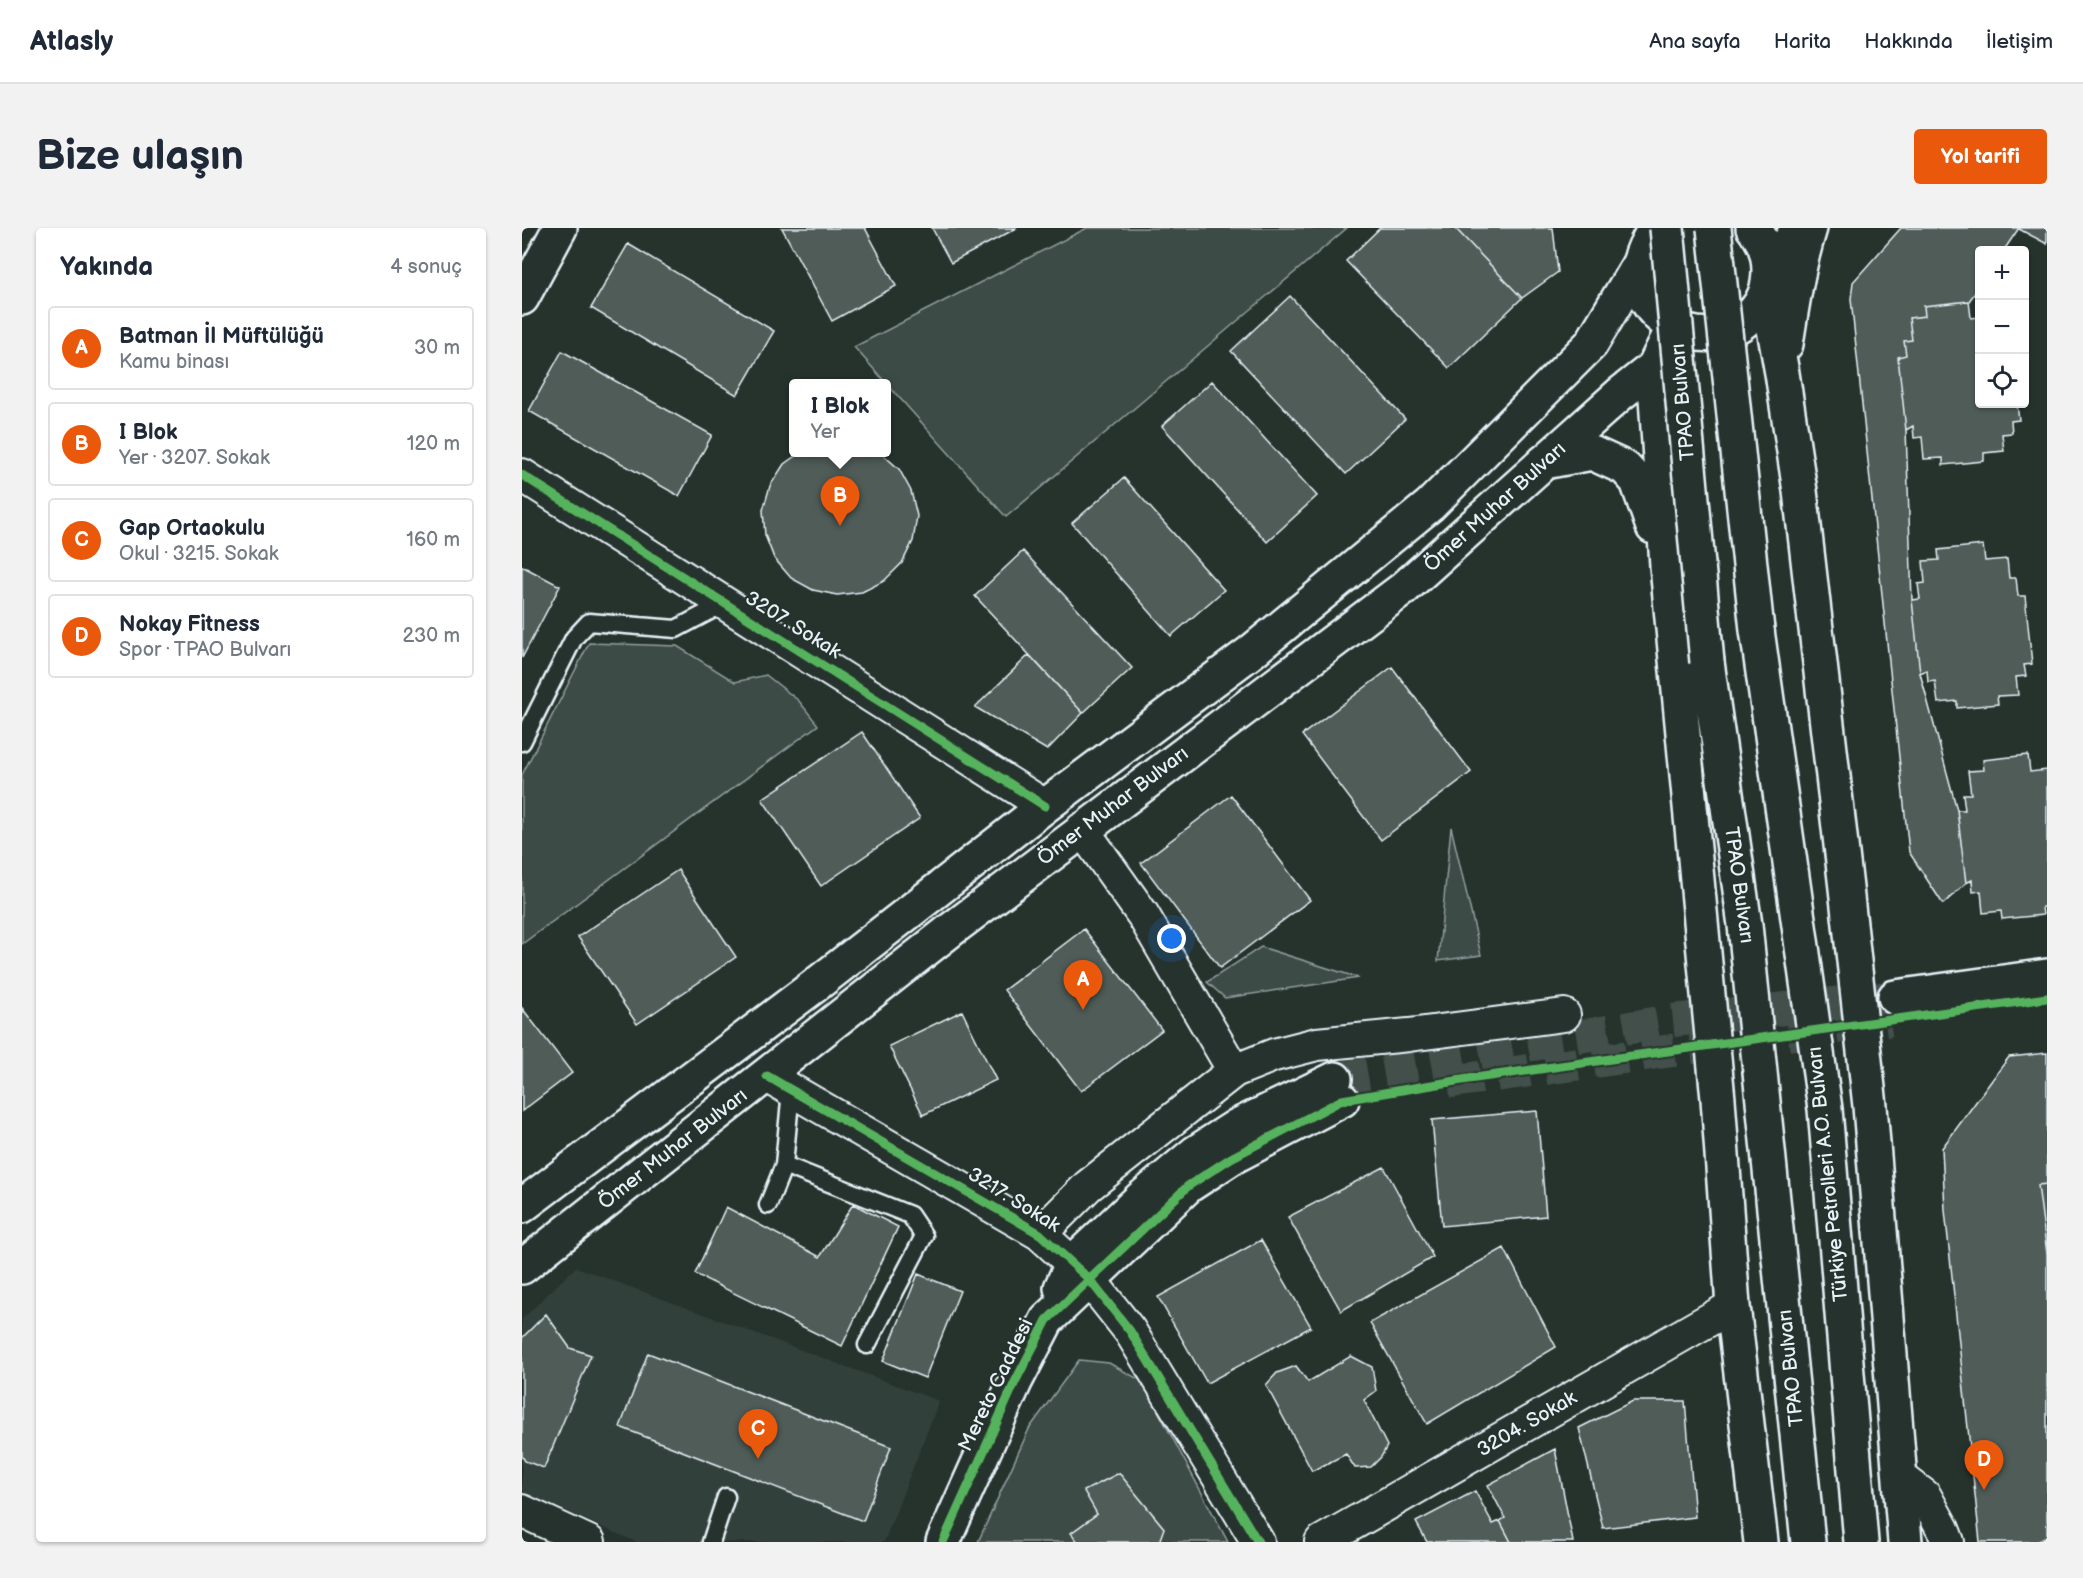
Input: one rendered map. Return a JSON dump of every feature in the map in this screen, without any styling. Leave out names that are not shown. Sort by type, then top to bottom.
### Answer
[{"type":"main road","points":[[522,298],[560,228]]},
{"type":"main road","name":"Türkiye Petrolleri A.O. Bulvarı","points":[[1714,228],[1756,630],[1825,1109],[1861,1542]]},
{"type":"main road","points":[[1753,228],[1767,252],[1768,280],[1803,515],[1870,1106],[1905,1542]]},
{"type":"main road","points":[[1650,238],[1641,282],[1647,301],[1659,317],[1684,332],[1718,334],[1739,326],[1756,310],[1768,280],[1799,228]]},
{"type":"main road","points":[[1782,373],[1793,298],[1803,248],[1810,228]]},
{"type":"main road","name":"TPAO Bulvarı","points":[[1650,238],[1745,925],[1808,1542]]},
{"type":"main road","name":"Ömer Muhar Bulvarı","points":[[522,1206],[813,987],[1045,806],[1251,652],[1430,505],[1591,344],[1650,238]]},
{"type":"main road","name":"Ömer Muhar Bulvarı","points":[[522,1267],[779,1083],[952,929],[1082,829],[1403,590],[1620,394],[1654,367],[1684,332]]},
{"type":"main road","name":"TPAO Bulvarı","points":[[1654,367],[1667,566],[1717,1087],[1733,1306],[1761,1542]]},
{"type":"main road","points":[[1544,462],[1592,453],[1626,468],[1637,481],[1667,566]]},
{"type":"main road","points":[[2047,976],[1897,1008],[2047,998]]},
{"type":"main road","points":[[1081,1271],[1140,1199],[1195,1153],[1236,1126],[1338,1090]]},
{"type":"main road","name":"Mereto Caddesi","points":[[943,1542],[1015,1382],[1047,1320],[1081,1271]]},
{"type":"street","name":"3207. Sokak","points":[[522,475],[1045,806]]},
{"type":"street","points":[[1082,829],[1143,915],[1234,1071]]},
{"type":"street","points":[[1040,1234],[1088,1186],[1234,1071],[1274,1054],[1317,1044],[1564,1015]]},
{"type":"street","name":"3217. Sokak","points":[[779,1083],[1040,1234],[1081,1271],[1130,1331],[1258,1542]]},
{"type":"street","name":"3204. Sokak","points":[[1321,1542],[1733,1306]]},
{"type":"street","points":[[1900,1477],[1925,1496],[1948,1542]]},
{"type":"street","points":[[522,1511],[589,1542]]},
{"type":"lane","points":[[522,742],[574,639],[589,622],[676,629],[725,603]]},
{"type":"lane","points":[[768,1205],[784,1165],[779,1083]]},
{"type":"lane","points":[[784,1165],[910,1215],[924,1236],[867,1345]]},
{"type":"lane","points":[[711,1542],[726,1497]]},
{"type":"shaded area","points":[[1087,228],[1347,228],[1006,517],[891,388],[891,379],[883,379],[854,347]]},
{"type":"shaded area","points":[[589,643],[677,646],[735,682],[766,675],[799,701],[818,725],[522,944],[522,775]]},
{"type":"shaded area","points":[[1451,827],[1481,955],[1438,961]]},
{"type":"shaded area","points":[[1261,947],[1359,978],[1225,998],[1207,982]]},
{"type":"shaded area","points":[[576,1267],[939,1401],[884,1542],[636,1542],[522,1491],[522,1319]]},
{"type":"shaded area","points":[[1079,1360],[1109,1363],[1142,1381],[1228,1542],[978,1542],[1029,1429]]},
{"type":"building","points":[[782,228],[865,228],[896,286],[832,321]]},
{"type":"building","points":[[932,228],[1017,228],[951,263]]},
{"type":"building","points":[[1380,228],[1455,228],[1522,298],[1449,368],[1346,261]]},
{"type":"building","points":[[1455,228],[1553,228],[1558,272],[1522,298]]},
{"type":"building","points":[[1901,228],[2019,228],[2007,246],[1975,246],[1975,293],[1969,301],[1924,306],[1925,316],[1909,318],[1912,340],[1904,341],[1906,355],[1898,357],[1906,430],[1912,600],[1920,673],[1957,810],[1966,883],[1943,904],[1909,852],[1851,299],[1853,282]]},
{"type":"building","points":[[2047,228],[2047,244],[2019,229]]},
{"type":"building","points":[[628,244],[774,331],[737,395],[591,308]]},
{"type":"building","points":[[1290,296],[1405,419],[1346,474],[1231,351]]},
{"type":"building","points":[[1969,301],[1971,318],[1975,318],[1975,408],[2018,408],[2019,420],[2011,421],[2012,433],[2002,434],[2004,451],[1984,453],[1984,461],[1943,465],[1943,458],[1924,459],[1922,437],[1914,438],[1913,426],[1906,430],[1898,357],[1906,355],[1904,341],[1912,340],[1909,318],[1925,316],[1924,306]]},
{"type":"building","points":[[562,351],[712,435],[679,496],[529,411]]},
{"type":"building","points":[[1212,381],[1317,496],[1267,542],[1162,426]]},
{"type":"building","points":[[794,457],[886,457],[899,469],[911,491],[917,516],[913,541],[902,563],[884,581],[862,592],[837,595],[813,590],[791,578],[774,558],[765,535],[763,510],[770,486],[784,464]]},
{"type":"building","points":[[1124,478],[1224,590],[1171,636],[1072,523]]},
{"type":"building","points":[[1983,545],[1985,561],[2007,559],[2009,578],[2016,578],[2018,596],[2025,596],[2032,664],[2024,665],[2026,676],[2016,677],[2018,695],[1997,696],[1998,704],[1957,708],[1957,701],[1938,703],[1935,681],[1928,682],[1927,670],[1920,673],[1912,600],[1920,599],[1918,584],[1925,583],[1923,561],[1939,560],[1938,550]]},
{"type":"building","points":[[1023,551],[1132,668],[1083,713],[975,596]]},
{"type":"building","points":[[522,566],[560,586],[522,658]]},
{"type":"building","points":[[1029,655],[1083,713],[1047,750],[975,707]]},
{"type":"building","points":[[1392,667],[1471,772],[1381,840],[1302,735]]},
{"type":"building","points":[[862,732],[920,818],[821,886],[762,799]]},
{"type":"building","points":[[2028,755],[2030,772],[2047,770],[2047,907],[2042,907],[2043,915],[2002,919],[2001,911],[1983,913],[1981,891],[1973,892],[1972,880],[1966,883],[1957,810],[1965,810],[1963,794],[1971,794],[1968,771],[1984,770],[1983,760]]},
{"type":"building","points":[[1231,795],[1310,900],[1220,968],[1141,863]]},
{"type":"building","points":[[678,870],[736,957],[637,1024],[578,937]]},
{"type":"building","points":[[1084,929],[1162,1030],[1081,1091],[1004,990]]},
{"type":"building","points":[[522,1008],[572,1073],[522,1111]]},
{"type":"building","points":[[962,1011],[996,1080],[923,1115],[889,1046]]},
{"type":"building","points":[[2047,1053],[2047,1184],[2038,1185],[2047,1254],[2047,1537],[2037,1542],[1980,1542],[1945,1210],[1942,1148],[2009,1057]]},
{"type":"building","points":[[1537,1111],[1546,1216],[1442,1226],[1432,1120]]},
{"type":"building","points":[[1384,1167],[1433,1257],[1341,1311],[1288,1217]]},
{"type":"building","points":[[2047,1184],[2047,1254],[2038,1185]]},
{"type":"building","points":[[853,1204],[898,1227],[842,1346],[695,1274],[726,1207],[820,1257]]},
{"type":"building","points":[[1261,1240],[1311,1327],[1207,1383],[1158,1297]]},
{"type":"building","points":[[1504,1248],[1556,1347],[1427,1424],[1370,1323]]},
{"type":"building","points":[[918,1274],[960,1291],[925,1378],[883,1361]]},
{"type":"building","points":[[546,1314],[570,1348],[591,1355],[544,1468],[525,1461],[522,1456],[522,1338]]},
{"type":"building","points":[[648,1353],[891,1447],[863,1521],[620,1427]]},
{"type":"building","points":[[1351,1356],[1372,1367],[1376,1391],[1364,1400],[1387,1446],[1381,1457],[1371,1467],[1355,1468],[1346,1454],[1312,1471],[1266,1385],[1277,1373],[1296,1366],[1308,1382]]},
{"type":"building","points":[[1633,1401],[1685,1401],[1695,1517],[1603,1528],[1579,1428]]},
{"type":"building","points":[[1555,1449],[1573,1542],[1511,1542],[1500,1521],[1505,1518],[1488,1485]]},
{"type":"building","points":[[1119,1473],[1164,1528],[1159,1542],[1078,1542],[1071,1533],[1097,1514],[1084,1491]]},
{"type":"building","points":[[1475,1491],[1493,1524],[1500,1521],[1511,1542],[1427,1542],[1416,1522]]},
{"type":"tunnel","points":[[1335,1079],[1668,1021],[1895,997]]},
{"type":"tunnel","points":[[1448,1082],[1890,1020]]},
{"type":"cycle path","points":[[522,475],[1045,806]]},
{"type":"cycle path","points":[[943,1542],[1015,1382],[1047,1320],[1188,1186],[1231,1158],[1342,1100],[1468,1079],[2047,998]]},
{"type":"cycle path","points":[[767,1076],[1040,1234],[1089,1279],[1130,1331],[1258,1542]]},
{"type":"place","name":"I Blok","points":[[840,526]]},
{"type":"place","name":"Batman İl Müftülüğü","points":[[1083,1010]]},
{"type":"place","name":"Gap Ortaokulu","points":[[758,1459]]},
{"type":"place","name":"Nokay Fitness","points":[[1984,1490]]}]
